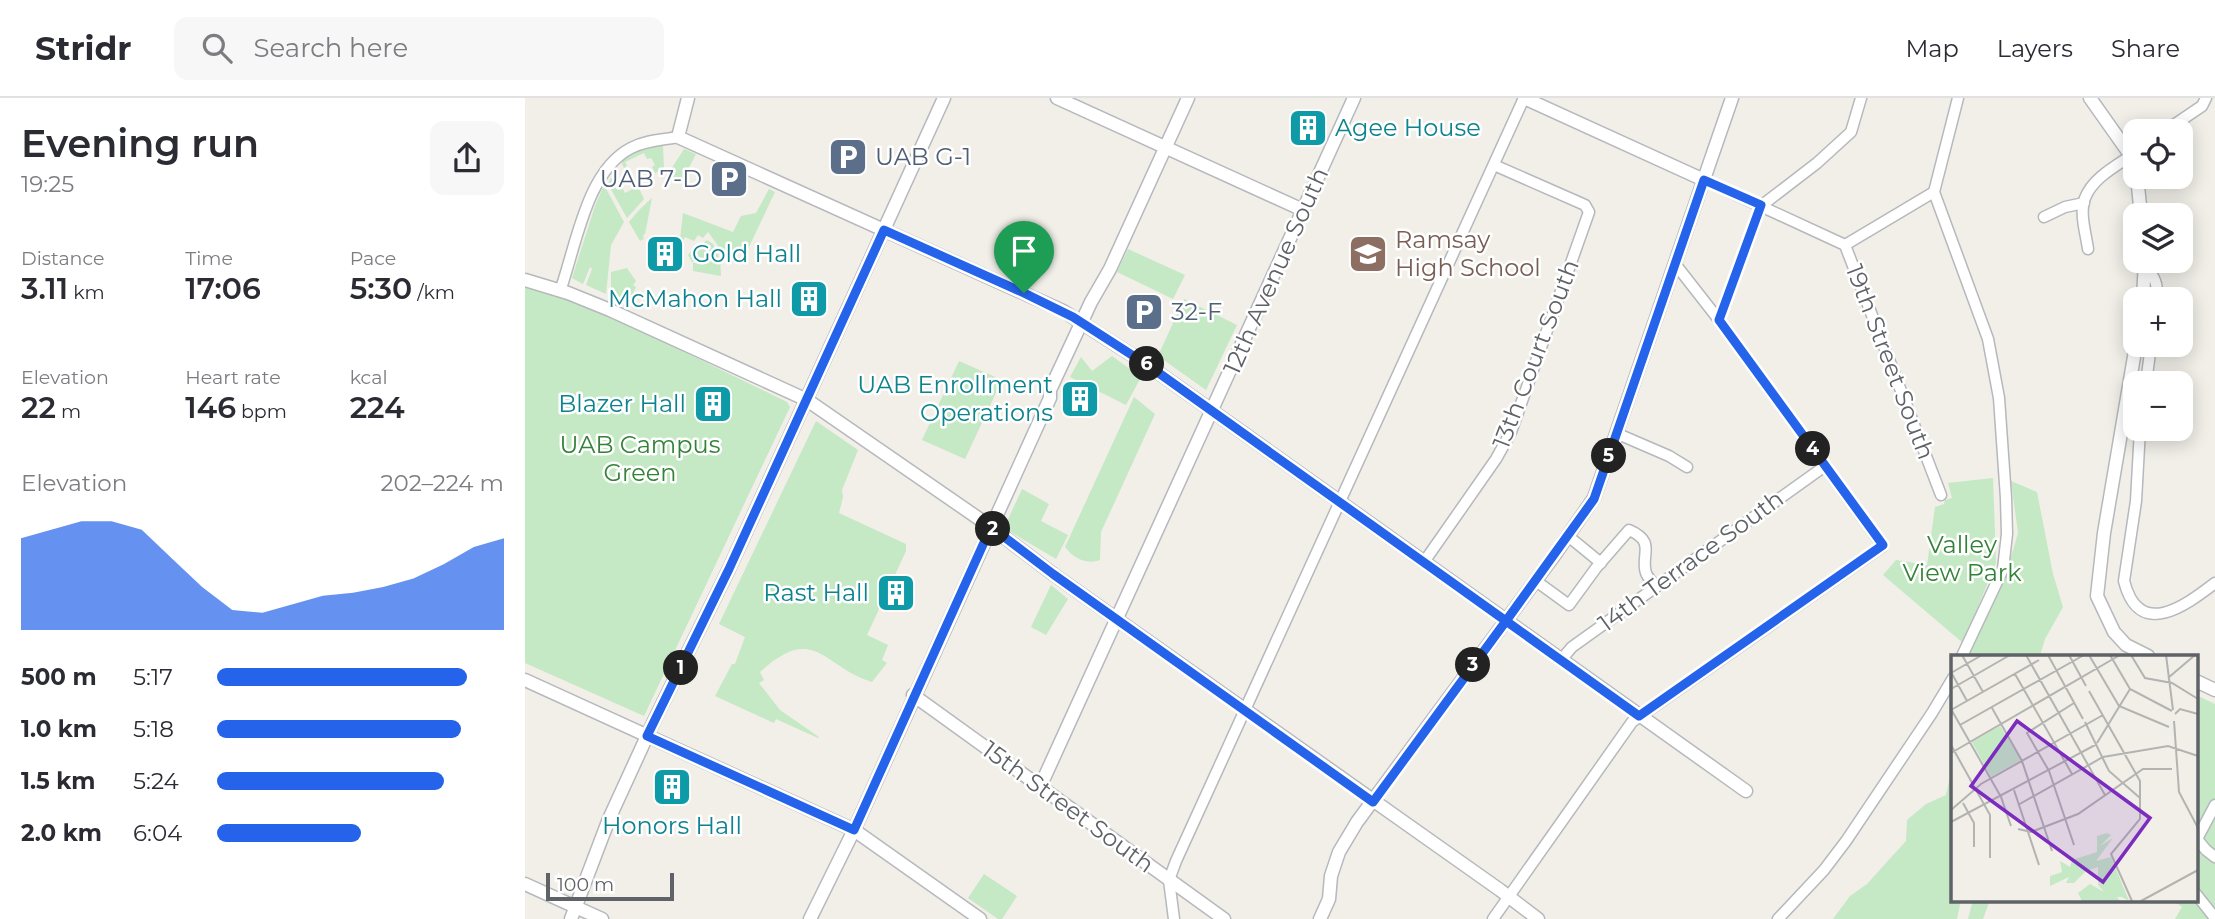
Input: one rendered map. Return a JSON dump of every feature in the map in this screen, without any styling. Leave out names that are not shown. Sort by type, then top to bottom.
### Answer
[{"type":"street","points":[[678,137],[688,98]]},
{"type":"street","points":[[573,913],[601,838],[647,736],[729,569],[944,98]]},
{"type":"street","points":[[1056,98],[1303,210]]},
{"type":"street","points":[[810,919],[854,830],[1050,398],[1050,390],[1091,302],[1110,269],[1188,98]]},
{"type":"street","name":"12th Avenue South","points":[[1040,787],[1355,98]]},
{"type":"street","points":[[1174,919],[1170,880],[1176,861],[1524,98]]},
{"type":"street","name":"19th Street South","points":[[1524,98],[1845,245],[1941,495]]},
{"type":"street","points":[[1320,919],[1329,899],[1331,876],[1339,852],[1357,822],[1594,499],[1733,98]]},
{"type":"street","points":[[1719,320],[1761,205],[1817,163],[1851,132],[1861,98]]},
{"type":"street","points":[[1958,98],[1934,192],[1988,339],[1999,398],[2007,498],[2003,569],[1962,655]]},
{"type":"street","points":[[2090,98],[2123,143]]},
{"type":"street","points":[[2182,119],[2201,106],[2206,98]]},
{"type":"street","points":[[560,291],[576,232],[605,170],[632,147],[678,137],[1082,322],[1149,366],[1746,791]]},
{"type":"street","points":[[2088,249],[2083,212],[2085,198],[2099,178],[2123,164]]},
{"type":"street","name":"13th Court South","points":[[1424,562],[1496,459],[1511,432],[1587,218],[1588,209],[1585,205],[1494,165]]},
{"type":"street","points":[[1845,245],[1934,192]]},
{"type":"street","points":[[2044,217],[2065,207],[2084,203]]},
{"type":"street","points":[[1493,919],[1632,722],[1883,545],[1676,265]]},
{"type":"street","points":[[525,280],[610,310],[807,400],[991,527],[1538,919]]},
{"type":"street","points":[[2134,357],[2103,533],[2097,596],[2114,632],[2126,645],[2146,655]]},
{"type":"street","points":[[1618,434],[1669,456],[1687,467]]},
{"type":"street","points":[[2139,441],[2136,501],[2124,581],[2133,604],[2158,615],[2170,612],[2215,583]]},
{"type":"street","name":"14th Terrace South","points":[[1561,660],[1572,647],[1825,466]]},
{"type":"street","points":[[1536,581],[1569,605],[1629,530],[1639,535],[1645,545],[1646,572],[1655,587]]},
{"type":"street","points":[[1568,536],[1601,563]]},
{"type":"street","points":[[1779,919],[1824,870],[1846,841],[1932,713],[1951,679]]},
{"type":"street","points":[[525,680],[854,830],[980,919]]},
{"type":"street","points":[[2197,681],[2215,690]]},
{"type":"street","name":"15th Street South","points":[[913,695],[1223,919]]},
{"type":"street","points":[[2206,854],[2197,839],[2215,805]]},
{"type":"street","points":[[525,884],[573,913],[602,919]]},
{"type":"street","points":[[2197,895],[2215,918]]},
{"type":"green space","points":[[663,146],[664,169],[655,173],[652,167],[655,165],[644,153],[625,162],[627,166],[624,168],[622,164],[623,159],[637,151]]},
{"type":"green space","points":[[684,149],[696,154],[684,177],[677,180],[666,177]]},
{"type":"green space","points":[[611,178],[617,179],[625,193],[638,186],[644,199],[627,218],[608,184]]},
{"type":"green space","points":[[604,185],[624,222],[611,245],[606,294],[586,285],[592,269],[590,267],[583,284],[572,278]]},
{"type":"green space","points":[[769,189],[775,192],[747,251],[722,256],[708,232],[703,238],[698,235],[694,241],[685,237],[679,249],[683,213],[733,232],[741,216],[756,213]]},
{"type":"green space","points":[[652,198],[644,239],[640,241],[629,222]]},
{"type":"green space","points":[[707,240],[713,244],[719,257],[692,262],[688,255],[699,243],[701,245]]},
{"type":"green space","points":[[1128,249],[1185,275],[1173,299],[1117,272]]},
{"type":"green space","points":[[720,258],[721,276],[693,271],[693,263]]},
{"type":"green space","points":[[627,268],[636,281],[628,304],[611,296],[611,272]]},
{"type":"green space","name":"UAB Campus Green","points":[[525,285],[594,308],[787,402],[790,407],[644,716],[525,663]]},
{"type":"green space","points":[[1184,299],[1237,325],[1206,390],[1158,356]]},
{"type":"green space","points":[[1112,356],[1141,377],[1126,405],[1070,377],[1081,357],[1092,371]]},
{"type":"green space","points":[[959,361],[1002,380],[965,459],[922,440]]},
{"type":"green space","points":[[1134,397],[1155,414],[1101,532],[1100,560],[1085,561],[1065,547]]},
{"type":"green space","points":[[816,421],[858,450],[842,490],[839,513],[906,544],[906,551],[867,635],[888,645],[882,660],[887,663],[872,682],[807,649],[794,650],[779,657],[760,672],[764,680],[759,683],[780,710],[818,738],[776,719],[774,723],[715,696],[732,664],[735,664],[745,637],[719,624]]},
{"type":"green space","name":"Valley View Park","points":[[1993,478],[1996,563],[1963,643],[1883,575],[1896,560],[1927,565],[1935,507],[1952,498],[1948,483]]},
{"type":"green space","points":[[2011,481],[2037,492],[2053,574],[2063,607],[2045,639],[2040,655],[1968,655],[2006,574],[2018,533]]},
{"type":"green space","points":[[1022,489],[1049,504],[1041,521],[1068,535],[1056,559],[1004,528]]},
{"type":"green space","points":[[1051,585],[1068,599],[1046,635],[1031,627]]},
{"type":"green space","points":[[2197,695],[2215,704],[2215,919],[2175,919],[2182,907],[2176,902],[2197,902]]},
{"type":"green space","points":[[1951,772],[1951,902],[1961,902],[1957,919],[1833,919],[1850,896],[1867,884],[1906,841],[1907,820],[1926,804],[1946,795]]},
{"type":"green space","points":[[984,874],[1017,896],[1002,919],[998,919],[968,898]]},
{"type":"green space","points":[[1972,902],[1989,902],[1983,919],[1968,919]]},
{"type":"place","name":"Agee House","points":[[1308,128]]},
{"type":"place","name":"UAB G-1","points":[[848,157]]},
{"type":"place","name":"UAB 7-D","points":[[729,179]]},
{"type":"place","name":"Gold Hall","points":[[665,254]]},
{"type":"place","name":"Ramsay High School","points":[[1368,254]]},
{"type":"place","name":"McMahon Hall","points":[[809,299]]},
{"type":"place","name":"32-F","points":[[1144,312]]},
{"type":"place","name":"UAB Enrollment Operations","points":[[1080,399]]},
{"type":"place","name":"Blazer Hall","points":[[713,404]]},
{"type":"place","name":"Rast Hall","points":[[896,593]]},
{"type":"place","name":"Honors Hall","points":[[672,787]]},
{"type":"route","points":[[1024,293],[884,230],[729,569],[647,736],[854,830],[991,527],[1373,802],[1506,621],[1639,716],[1883,545],[1719,320],[1761,205],[1704,180],[1594,499],[1506,621],[1149,366],[1089,326],[1024,293]]}]
